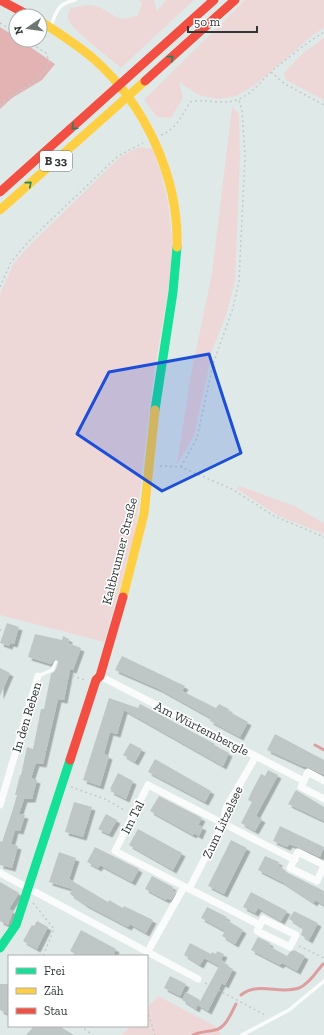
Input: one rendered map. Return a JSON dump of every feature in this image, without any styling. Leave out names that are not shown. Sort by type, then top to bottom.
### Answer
[{"type":"main road","points":[[0,0],[15,8]]},
{"type":"main road","name":"B 33","points":[[0,192],[214,0]]},
{"type":"main road","name":"B 33","points":[[0,210],[235,0]]},
{"type":"main road","name":"Kaltbrunner Straße","points":[[0,948],[16,925],[96,680],[100,676],[140,533],[159,373],[175,280],[177,242],[174,202],[164,164],[145,121],[124,89],[96,60],[48,25]]},
{"type":"street","name":"In den Reben","points":[[0,805],[38,676]]},
{"type":"street","name":"Am Würtembergle","points":[[100,676],[304,781],[301,787],[324,799]]},
{"type":"street","name":"Zum Litzelsee","points":[[148,951],[223,823],[226,808],[256,756]]},
{"type":"street","points":[[304,781],[308,772],[324,781]]},
{"type":"street","name":"Im Tal","points":[[260,925],[114,851],[148,785],[295,860]]},
{"type":"street","points":[[298,852],[324,866],[317,881],[290,868],[295,860],[298,852]]},
{"type":"street","points":[[0,873],[198,979]]},
{"type":"street","name":"Im Tal","points":[[264,919],[296,935],[290,947],[257,931],[260,925],[264,919]]},
{"type":"lane","points":[[51,27],[57,9],[66,2],[76,0]]},
{"type":"lane","points":[[38,676],[52,670],[56,662]]},
{"type":"lane","points":[[242,1035],[289,1010],[324,981]]},
{"type":"path","points":[[0,287],[11,262],[29,241],[118,156],[153,138],[169,132],[179,121],[190,102],[198,100],[224,102],[239,99],[257,88],[271,72],[324,32]]},
{"type":"path","points":[[0,105],[9,97],[35,80],[46,69],[49,61],[46,53],[38,48]]},
{"type":"path","points":[[271,72],[285,84],[324,105]]},
{"type":"path","points":[[181,467],[197,438],[213,364],[233,308],[239,281],[245,157],[242,110],[239,99]]},
{"type":"path","points":[[149,466],[181,467],[232,489],[274,516],[324,537]]},
{"type":"path","points":[[52,670],[81,679]]},
{"type":"path","points":[[62,784],[105,799],[133,815]]},
{"type":"path","points":[[28,887],[32,902],[54,928],[43,955]]},
{"type":"path","points":[[292,942],[324,958]]},
{"type":"path","points":[[198,979],[272,1019]]},
{"type":"path","points":[[148,1013],[155,1035]]},
{"type":"path","points":[[81,1027],[93,1035]]},
{"type":"highlighted area","points":[[209,354],[241,453],[162,491],[77,434],[109,372]]},
{"type":"shaded area","points":[[139,0],[154,0],[157,11],[166,0],[194,0],[121,68],[84,38],[68,19],[71,8],[90,5],[97,6],[117,17],[129,18],[138,15],[142,3]]},
{"type":"shaded area","points":[[245,0],[324,0],[324,28],[313,35],[255,85],[236,96],[219,99],[198,95],[179,82],[183,98],[171,118],[157,117],[144,100]]},
{"type":"shaded area","points":[[0,27],[8,32],[8,48],[32,48],[55,64],[42,80],[12,98],[0,109]]},
{"type":"shaded area","points":[[324,38],[324,100],[286,80],[284,73],[303,53]]},
{"type":"shaded area","points":[[232,107],[239,114],[240,157],[235,280],[226,316],[213,348],[194,436],[177,464],[191,374],[212,273]]},
{"type":"shaded area","points":[[139,147],[153,149],[161,172],[168,203],[172,241],[170,279],[154,373],[135,534],[104,642],[0,615],[0,294],[14,263],[32,243],[120,157]]},
{"type":"shaded area","points":[[240,486],[294,506],[324,523],[324,534],[279,516],[237,489]]},
{"type":"shaded area","points":[[158,996],[215,1026],[221,1035],[122,1035],[129,1027],[148,1027],[148,1007]]},
{"type":"building","points":[[7,623],[19,627],[14,644],[10,643],[9,646],[0,643]]},
{"type":"building","points":[[35,634],[62,640],[63,636],[69,639],[68,643],[81,648],[73,670],[70,669],[64,700],[58,699],[43,764],[36,763],[31,778],[37,780],[32,799],[24,799],[19,814],[25,815],[20,831],[15,830],[11,844],[18,846],[12,868],[0,865],[0,841],[2,842],[17,795],[15,795],[27,747],[33,749],[41,709],[44,709],[51,674],[55,671],[59,662],[55,659],[51,664],[28,657]]},
{"type":"building","points":[[122,656],[185,686],[182,691],[216,708],[219,704],[229,709],[228,711],[248,722],[240,737],[210,721],[211,718],[159,689],[115,670]]},
{"type":"building","points":[[0,668],[10,673],[0,696]]},
{"type":"building","points":[[109,698],[138,708],[140,704],[215,744],[214,745],[229,753],[223,766],[124,710],[117,734],[110,732],[104,754],[109,756],[100,786],[83,780]]},
{"type":"building","points":[[275,734],[324,760],[324,775],[267,750]]},
{"type":"building","points":[[130,743],[142,749],[135,762],[123,755]]},
{"type":"building","points":[[155,759],[211,791],[205,802],[148,772]]},
{"type":"building","points":[[268,770],[278,775],[256,816],[262,819],[255,831],[241,823],[252,802],[248,800],[252,791],[261,774],[265,776]]},
{"type":"building","points":[[118,773],[133,781],[126,799],[110,791]]},
{"type":"building","points":[[296,790],[324,807],[324,821],[288,804]]},
{"type":"building","points":[[159,796],[202,818],[198,825],[203,827],[199,836],[194,833],[193,835],[150,811]]},
{"type":"building","points":[[74,802],[92,807],[83,837],[65,832]]},
{"type":"building","points":[[106,814],[117,820],[109,834],[98,829]]},
{"type":"building","points":[[280,826],[324,847],[320,857],[289,844],[287,847],[273,841]]},
{"type":"building","points":[[138,829],[182,853],[173,870],[129,845]]},
{"type":"building","points":[[231,840],[247,848],[224,894],[208,886]]},
{"type":"building","points":[[95,847],[139,869],[132,882],[100,865],[98,868],[87,862]]},
{"type":"building","points":[[59,852],[76,858],[69,879],[108,902],[109,900],[123,908],[124,906],[153,920],[146,933],[130,924],[128,927],[86,905],[70,894],[72,889],[49,882]]},
{"type":"building","points":[[265,856],[279,862],[278,865],[288,873],[324,891],[324,905],[315,900],[314,903],[282,882],[258,870]]},
{"type":"building","points":[[152,876],[173,887],[172,890],[176,892],[171,900],[167,898],[166,900],[145,889]]},
{"type":"building","points":[[0,882],[19,893],[9,909],[13,911],[8,925],[0,921]]},
{"type":"building","points":[[251,892],[287,911],[281,921],[258,908],[255,913],[243,907]]},
{"type":"building","points":[[207,907],[227,917],[225,919],[243,930],[235,944],[222,936],[225,931],[201,918]]},
{"type":"building","points":[[294,911],[318,923],[309,940],[301,935],[303,928],[289,919]]},
{"type":"building","points":[[37,921],[48,927],[37,949],[23,941],[32,925],[34,926]]},
{"type":"building","points":[[81,930],[116,949],[113,955],[77,955],[70,951]]},
{"type":"building","points":[[258,937],[270,943],[269,946],[287,956],[294,950],[305,956],[297,971],[282,963],[280,965],[251,950]]},
{"type":"building","points":[[190,943],[211,954],[212,952],[216,954],[217,951],[224,954],[221,960],[225,962],[224,964],[233,969],[225,985],[222,983],[208,1011],[198,1005],[219,966],[204,958],[200,965],[184,955]]},
{"type":"building","points":[[170,976],[186,984],[180,996],[164,988]]},
{"type":"building","points":[[0,984],[8,984],[8,1014],[0,1010]]},
{"type":"building","points":[[186,992],[200,1000],[196,1009],[182,1000]]},
{"type":"building","points":[[33,1027],[61,1027],[74,1035],[26,1035]]},
{"type":"waterway","points":[[315,745],[324,750]]},
{"type":"waterway","points":[[241,995],[248,991],[262,988],[284,990],[299,988],[309,981],[323,964]]},
{"type":"waterway","points":[[193,1035],[219,1029],[228,1020],[236,1004]]},
{"type":"traffic: fast","points":[[155,410],[173,292],[177,247]]},
{"type":"traffic: fast","points":[[0,948],[16,925],[70,760]]},
{"type":"traffic: slow","points":[[48,26],[75,44],[95,60],[113,78],[130,99],[144,121],[156,145],[172,195],[176,221],[177,247]]},
{"type":"traffic: slow","points":[[0,210],[145,81]]},
{"type":"traffic: slow","points":[[123,597],[144,514],[155,410]]},
{"type":"traffic: jam","points":[[0,0],[15,8]]},
{"type":"traffic: jam","points":[[0,192],[214,0]]},
{"type":"traffic: jam","points":[[145,81],[235,0]]},
{"type":"traffic: jam","points":[[70,760],[96,680],[100,676],[123,597]]}]
